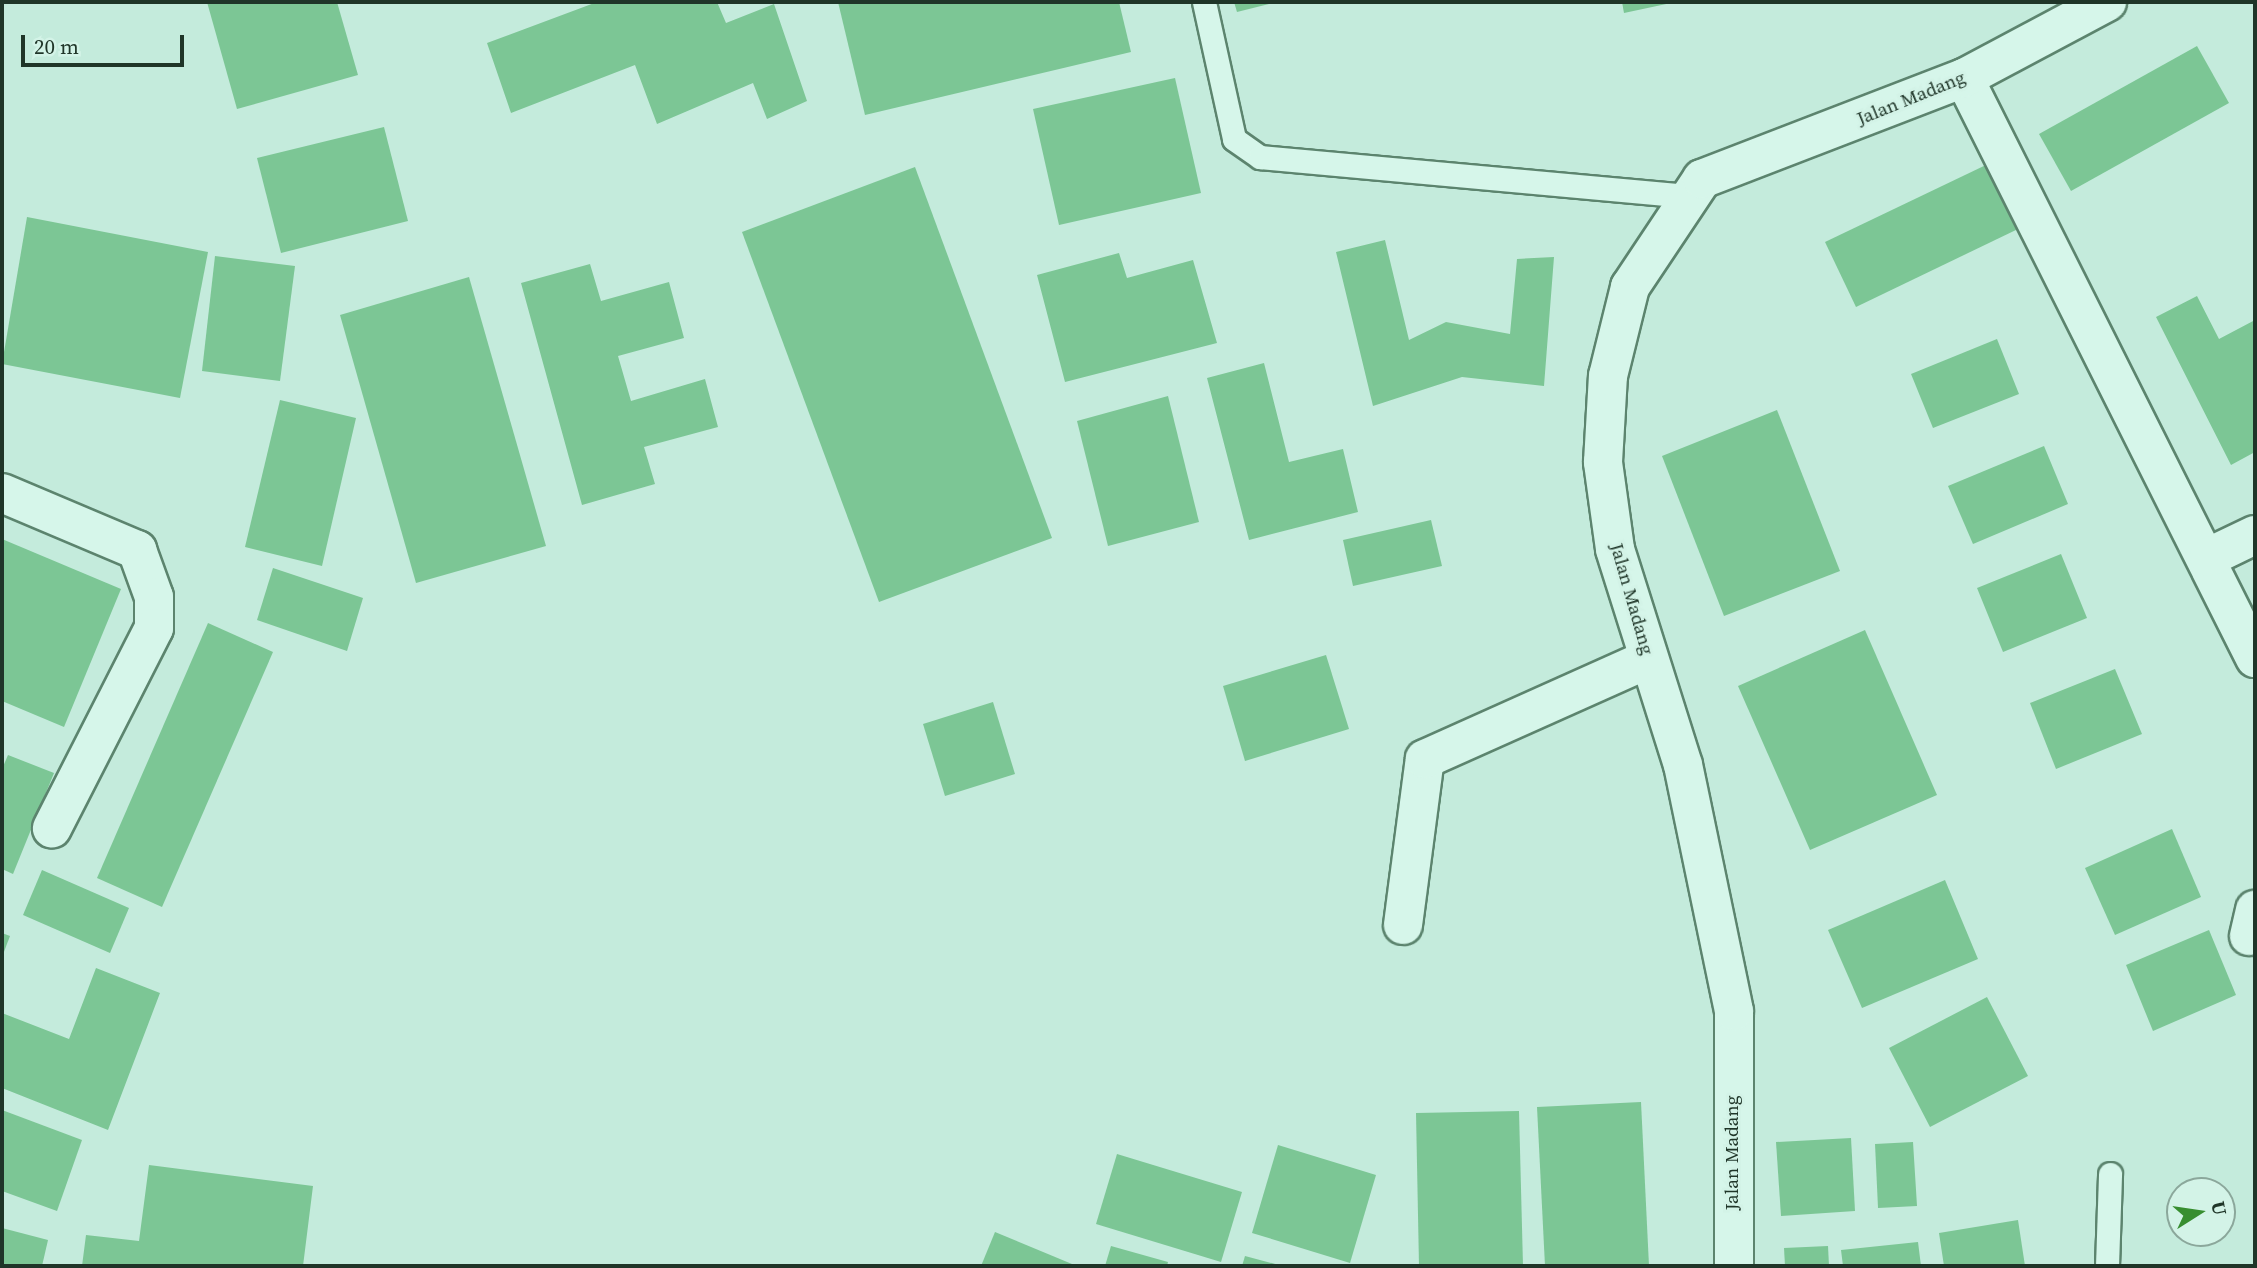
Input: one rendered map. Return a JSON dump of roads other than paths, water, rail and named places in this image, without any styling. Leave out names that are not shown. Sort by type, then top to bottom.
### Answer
[{"type":"street","name":"Jalan Madang","points":[[1734,1266],[1734,1011],[1683,765],[1615,549],[1603,462],[1608,376],[1630,287],[1687,197],[1702,179],[1964,78],[2107,2]]},
{"type":"street","points":[[1964,78],[2209,557],[2255,658]]},
{"type":"street","points":[[2,493],[137,550],[154,597],[154,628],[52,828]]},
{"type":"street","points":[[2209,557],[2255,535]]},
{"type":"street","points":[[1403,925],[1425,759],[1649,659]]},
{"type":"lane","points":[[1204,2],[1234,139],[1260,157],[1687,197]]},
{"type":"lane","points":[[2107,1266],[2110,1174]]}]
